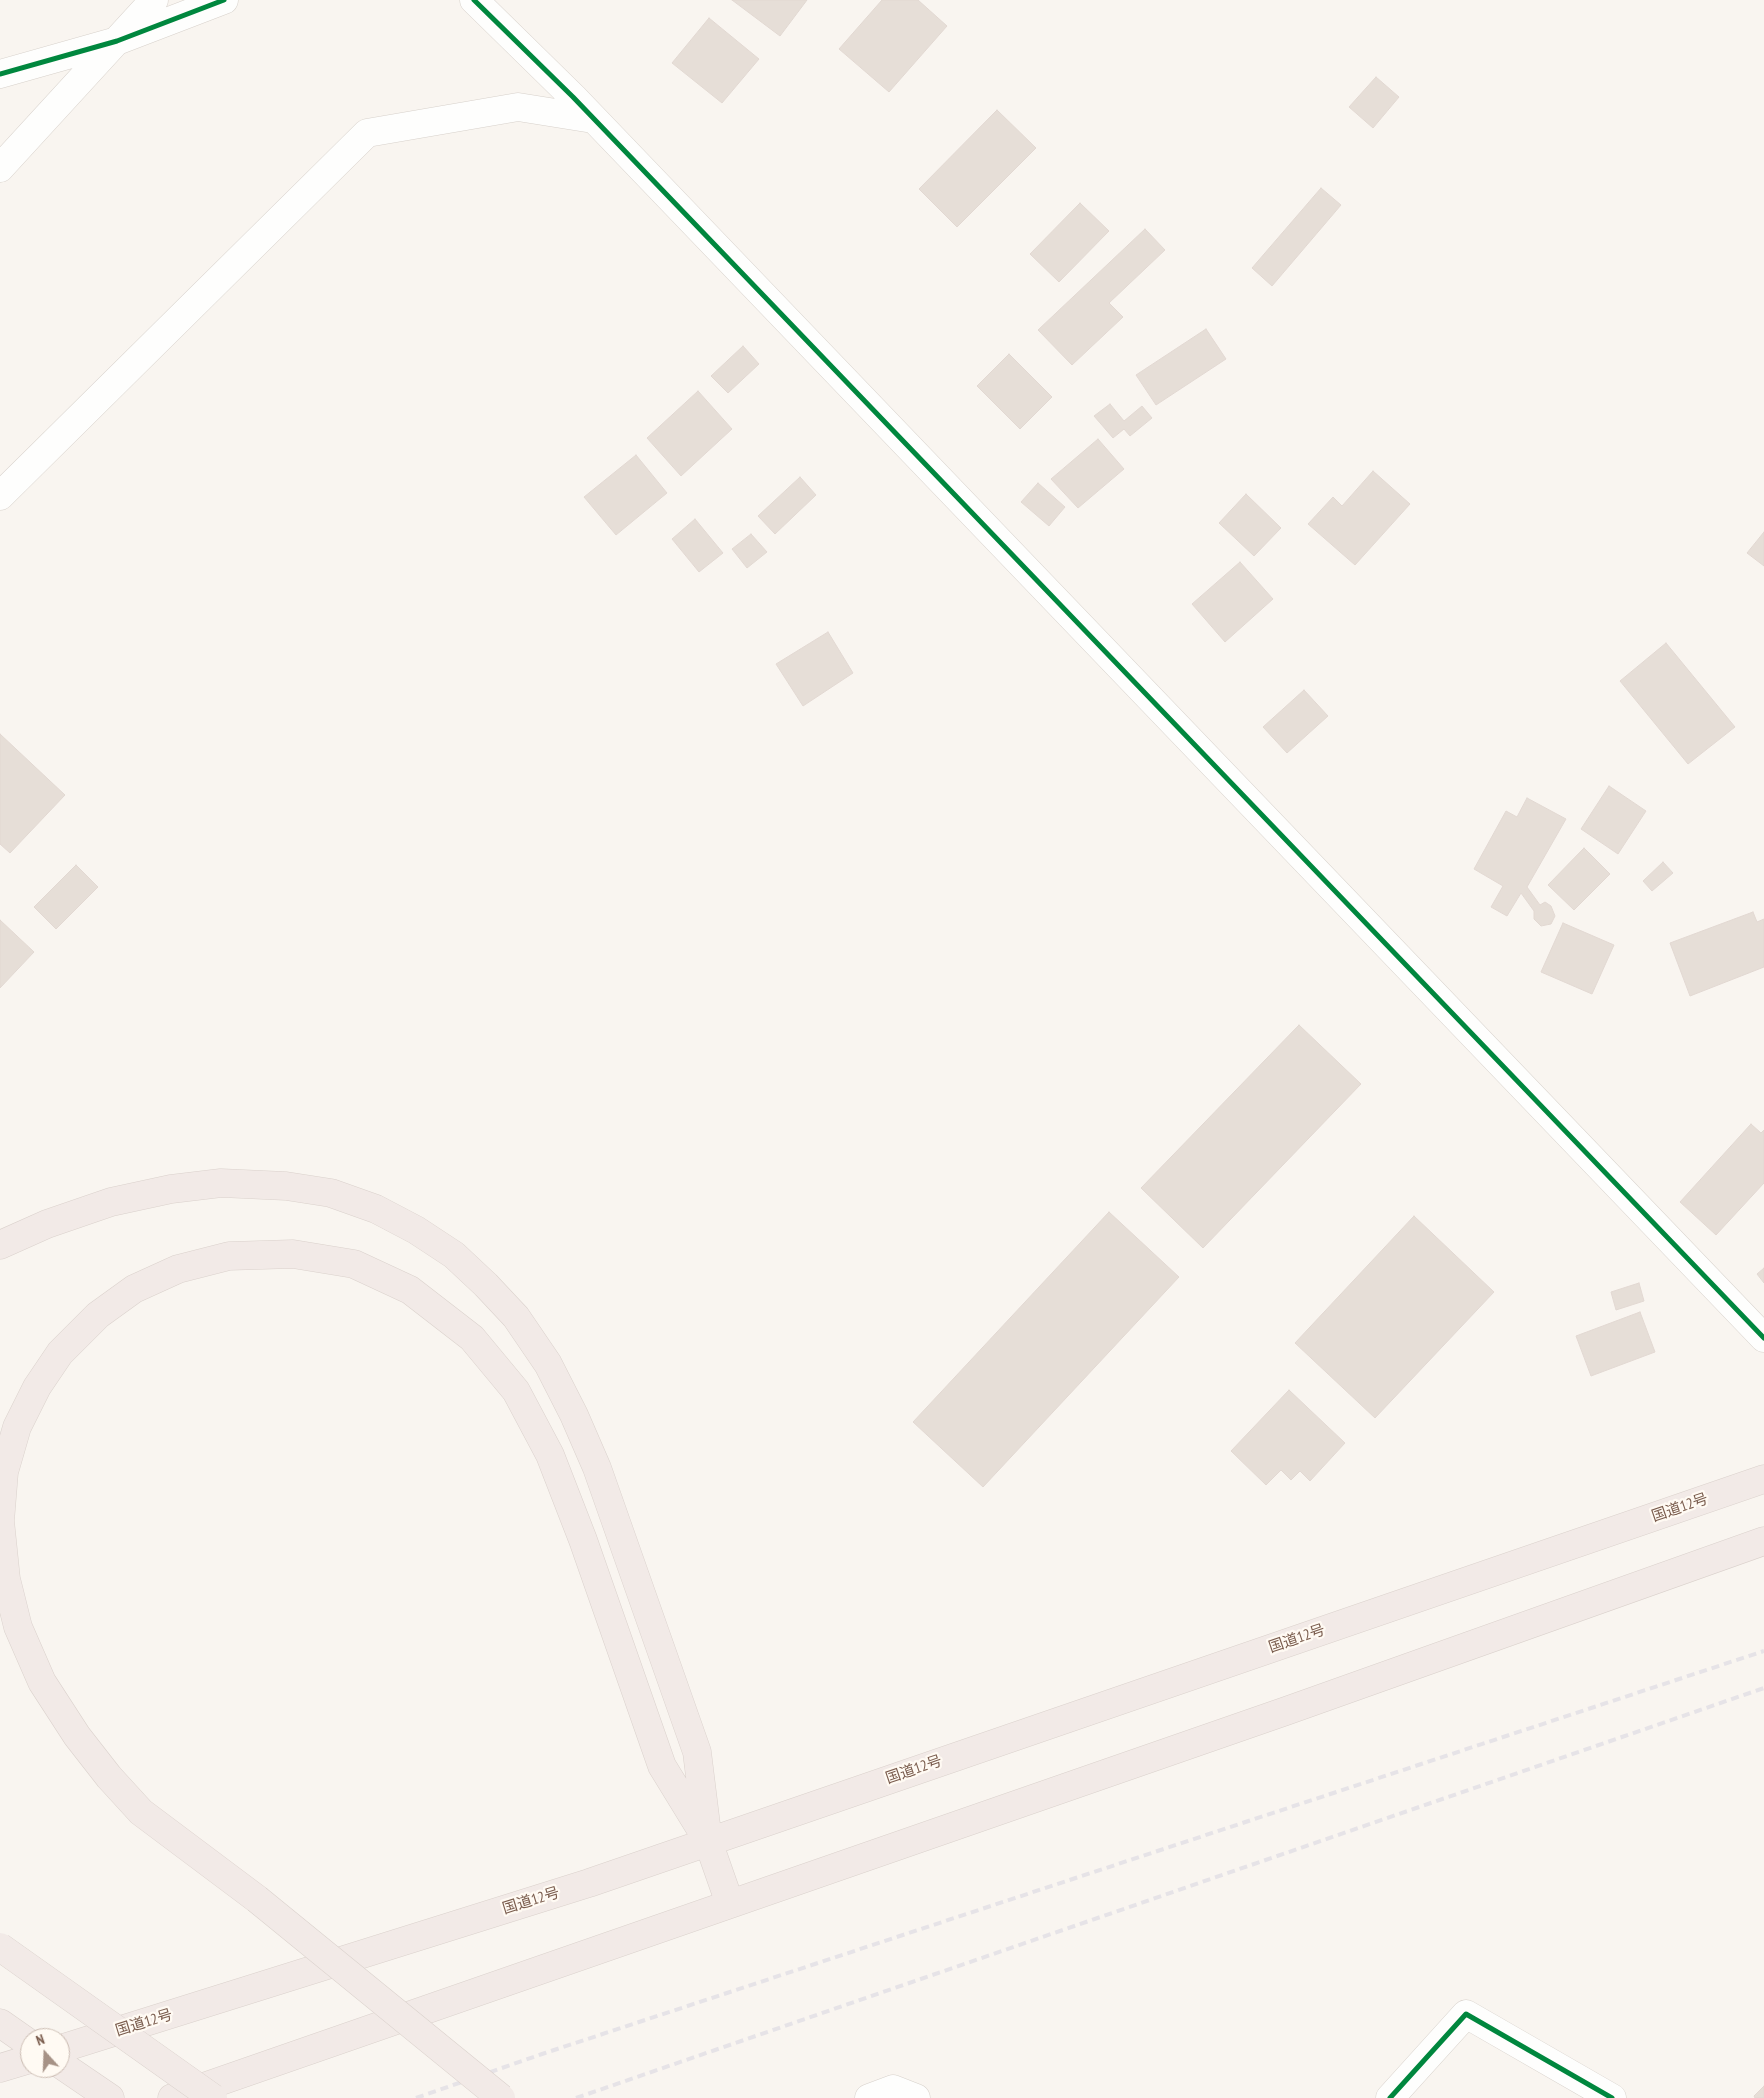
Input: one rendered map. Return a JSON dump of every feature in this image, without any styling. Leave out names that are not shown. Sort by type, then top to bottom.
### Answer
[{"type":"highway","points":[[0,1245],[47,1224],[111,1202],[171,1189],[222,1183],[286,1186],[331,1193],[376,1209],[416,1230],[454,1255],[486,1284],[516,1317],[548,1364],[574,1415],[597,1468],[697,1752],[708,1841],[730,1904]]},
{"type":"highway","points":[[501,2098],[257,1899],[141,1812],[109,1777],[77,1736],[42,1682],[18,1627],[6,1579],[0,1521],[4,1472],[17,1427],[37,1387],[60,1353],[98,1315],[134,1289],[178,1269],[229,1256],[293,1254],[354,1264],[410,1290],[472,1338],[516,1390],[550,1455],[580,1531],[662,1766],[708,1841]]},
{"type":"highway","name":"国道12号","points":[[70,2046],[589,1882],[1764,1479]]},
{"type":"highway","points":[[172,2098],[1286,1711],[1764,1541]]},
{"type":"highway","points":[[0,1947],[213,2098]]},
{"type":"highway","points":[[0,2024],[20,2037]]},
{"type":"highway","points":[[0,2068],[20,2062]]},
{"type":"highway","points":[[70,2071],[110,2098]]},
{"type":"street","points":[[0,168],[154,0]]},
{"type":"street","points":[[0,74],[117,41],[224,0]]},
{"type":"street","points":[[474,0],[593,119],[1764,1338]]},
{"type":"street","points":[[0,496],[367,133],[518,107],[593,119]]},
{"type":"street","points":[[1390,2098],[1466,2014],[1612,2098]]},
{"type":"street","points":[[869,2098],[893,2089],[916,2098]]},
{"type":"building","points":[[732,0],[807,0],[780,36]]},
{"type":"building","points":[[882,0],[918,0],[947,26],[889,92],[839,49]]},
{"type":"building","points":[[709,18],[759,59],[722,103],[672,63]]},
{"type":"building","points":[[1376,77],[1399,97],[1373,128],[1349,107]]},
{"type":"building","points":[[997,110],[1036,148],[957,227],[919,189]]},
{"type":"building","points":[[1321,188],[1341,205],[1272,286],[1252,268]]},
{"type":"building","points":[[1080,203],[1109,231],[1059,282],[1030,254]]},
{"type":"building","points":[[1145,229],[1165,250],[1109,303],[1123,317],[1072,365],[1038,330]]},
{"type":"building","points":[[1206,329],[1226,359],[1156,405],[1136,375]]},
{"type":"building","points":[[743,346],[759,364],[728,393],[711,376]]},
{"type":"building","points":[[1009,354],[1052,397],[1020,429],[977,386]]},
{"type":"building","points":[[698,391],[732,429],[681,476],[647,438]]},
{"type":"building","points":[[1110,404],[1124,421],[1142,406],[1152,418],[1130,436],[1124,429],[1113,438],[1094,416]]},
{"type":"building","points":[[1098,439],[1124,469],[1078,508],[1051,479]]},
{"type":"building","points":[[636,455],[667,493],[616,535],[584,497]]},
{"type":"building","points":[[1373,471],[1410,504],[1355,565],[1308,524],[1333,497],[1342,506]]},
{"type":"building","points":[[800,477],[816,495],[775,534],[758,516]]},
{"type":"building","points":[[1038,483],[1065,507],[1049,526],[1021,502]]},
{"type":"building","points":[[1246,494],[1281,528],[1254,556],[1219,523]]},
{"type":"building","points":[[695,519],[723,553],[699,572],[672,539]]},
{"type":"building","points":[[1764,532],[1764,566],[1747,553]]},
{"type":"building","points":[[751,534],[767,552],[747,568],[732,549]]},
{"type":"building","points":[[1240,562],[1273,599],[1225,642],[1192,604]]},
{"type":"building","points":[[828,632],[853,673],[803,706],[776,664]]},
{"type":"building","points":[[1666,643],[1735,727],[1688,764],[1620,681]]},
{"type":"building","points":[[1304,690],[1328,716],[1287,753],[1263,727]]},
{"type":"building","points":[[0,734],[65,795],[10,853],[0,844]]},
{"type":"building","points":[[1609,786],[1646,811],[1618,854],[1581,829]]},
{"type":"building","points":[[1527,798],[1566,819],[1527,887],[1540,905],[1545,902],[1551,906],[1555,916],[1551,924],[1541,926],[1534,919],[1534,911],[1521,893],[1507,916],[1491,907],[1503,886],[1474,869],[1506,811],[1517,817]]},
{"type":"building","points":[[1584,848],[1610,874],[1574,910],[1548,885]]},
{"type":"building","points":[[1663,862],[1673,873],[1652,891],[1643,881]]},
{"type":"building","points":[[76,865],[98,887],[56,929],[34,907]]},
{"type":"building","points":[[1753,912],[1757,922],[1764,919],[1764,967],[1690,996],[1670,943]]},
{"type":"building","points":[[0,920],[34,952],[0,988]]},
{"type":"building","points":[[1563,923],[1614,945],[1592,994],[1541,972]]},
{"type":"building","points":[[1299,1025],[1361,1084],[1203,1248],[1141,1188]]},
{"type":"building","points":[[1751,1124],[1761,1133],[1764,1130],[1764,1183],[1716,1235],[1680,1202]]},
{"type":"building","points":[[1109,1212],[1179,1277],[983,1487],[913,1422]]},
{"type":"building","points":[[1414,1216],[1494,1292],[1375,1418],[1295,1343]]},
{"type":"building","points":[[1764,1268],[1764,1283],[1757,1274]]},
{"type":"building","points":[[1639,1283],[1644,1301],[1616,1310],[1611,1292]]},
{"type":"building","points":[[1640,1312],[1655,1352],[1591,1376],[1576,1336]]},
{"type":"building","points":[[1289,1390],[1345,1443],[1310,1481],[1300,1471],[1291,1480],[1281,1470],[1266,1485],[1231,1451]]},
{"type":"building","points":[[1764,2086],[1764,2098],[1755,2098],[1754,2096]]},
{"type":"railway","points":[[416,2098],[542,2054],[1764,1651]]},
{"type":"railway","points":[[576,2098],[1764,1688]]},
{"type":"cycle path","points":[[0,74],[117,41],[224,0]]},
{"type":"cycle path","points":[[474,0],[573,97],[1764,1338]]},
{"type":"cycle path","points":[[1390,2098],[1466,2014],[1612,2098]]}]
